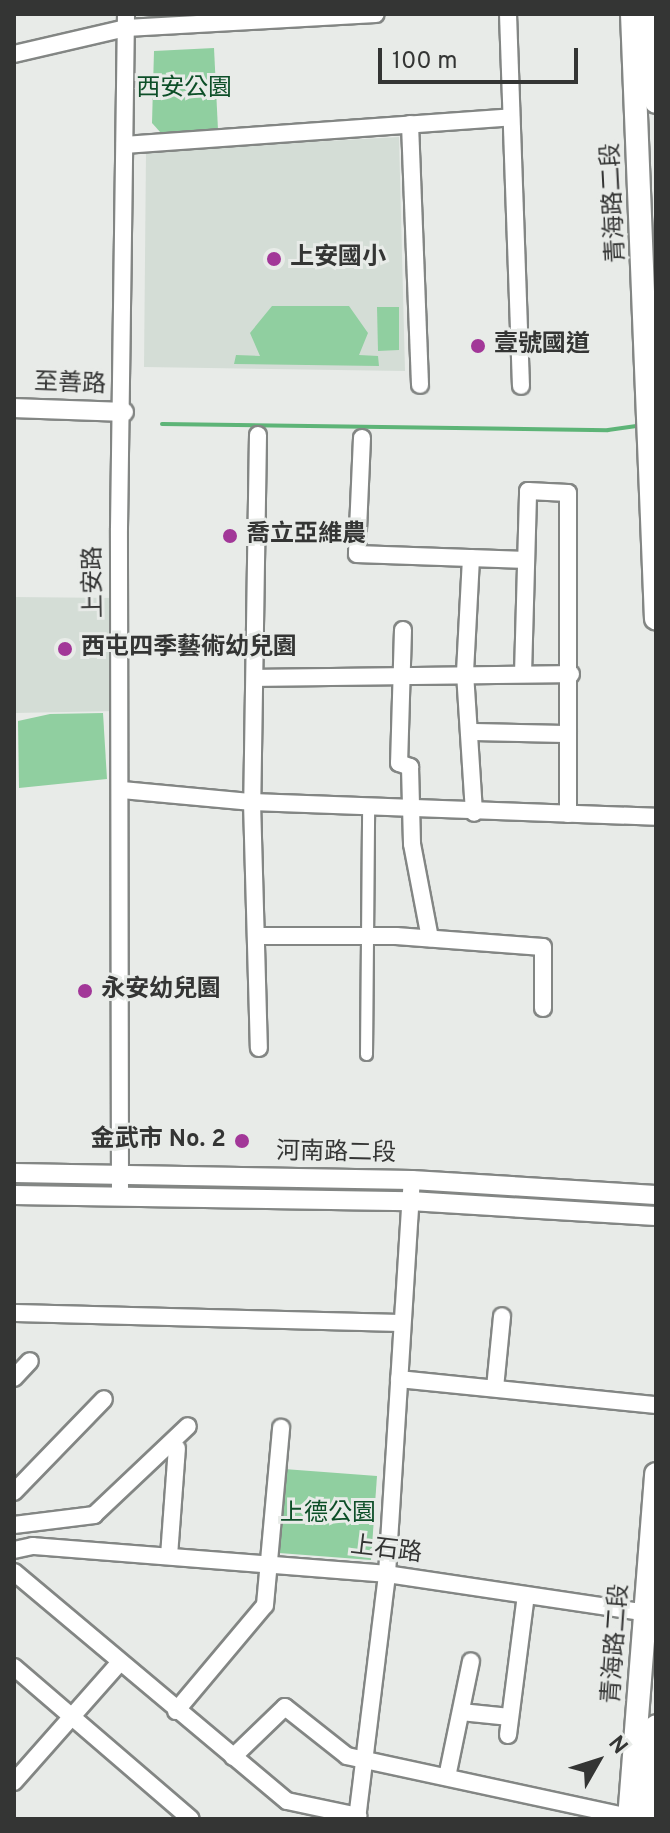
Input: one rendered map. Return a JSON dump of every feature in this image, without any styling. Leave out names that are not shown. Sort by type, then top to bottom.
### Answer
[{"type":"main road","name":"青海路二段","points":[[632,14],[650,390],[656,619]]},
{"type":"main road","points":[[653,14],[656,102]]},
{"type":"main road","name":"青海路二段","points":[[635,1818],[651,1614],[656,1474]]},
{"type":"main road","name":"青海路二段","points":[[635,1818],[656,1726]]},
{"type":"street","points":[[14,54],[126,21],[376,14]]},
{"type":"street","points":[[508,14],[521,386]]},
{"type":"street","name":"上安路","points":[[120,1197],[122,790],[119,528],[124,412],[126,21]]},
{"type":"street","points":[[125,145],[511,117]]},
{"type":"street","points":[[410,124],[420,385]]},
{"type":"street","name":"至善路","points":[[14,408],[124,412]]},
{"type":"street","points":[[258,435],[252,802],[259,1048]]},
{"type":"street","points":[[362,438],[357,554],[526,560]]},
{"type":"street","points":[[523,674],[528,491],[568,493],[571,674],[568,814]]},
{"type":"street","points":[[471,558],[465,673],[474,813]]},
{"type":"street","points":[[403,630],[399,763],[410,767],[415,868],[430,938]]},
{"type":"street","points":[[256,678],[571,674]]},
{"type":"street","points":[[471,732],[568,734]]},
{"type":"street","points":[[122,790],[252,802],[474,813],[656,817]]},
{"type":"street","points":[[366,1054],[370,938],[368,807]]},
{"type":"street","points":[[256,936],[430,938],[543,947],[543,1008]]},
{"type":"street","name":"河南路二段","points":[[14,1173],[412,1180],[656,1195]]},
{"type":"street","points":[[14,1572],[287,1801],[358,1817],[387,1574],[412,1180]]},
{"type":"street","name":"河南路二段","points":[[14,1195],[410,1201],[656,1216]]},
{"type":"street","points":[[14,1313],[402,1323]]},
{"type":"street","points":[[495,1388],[502,1316]]},
{"type":"street","points":[[14,1378],[30,1361]]},
{"type":"street","points":[[399,1379],[656,1405]]},
{"type":"street","points":[[14,1492],[104,1399]]},
{"type":"street","points":[[14,1525],[94,1515],[188,1426]]},
{"type":"street","points":[[176,1711],[265,1605],[281,1428]]},
{"type":"street","points":[[169,1556],[177,1448]]},
{"type":"street","name":"上石路","points":[[14,1550],[33,1546],[387,1574],[651,1614]]},
{"type":"street","points":[[508,1735],[526,1595]]},
{"type":"street","points":[[447,1777],[471,1661]]},
{"type":"street","points":[[14,1782],[120,1662]]},
{"type":"street","points":[[14,1667],[191,1819]]},
{"type":"street","points":[[233,1757],[285,1707],[347,1756],[635,1818]]},
{"type":"street","points":[[461,1712],[510,1717]]},
{"type":"shaded area","name":"上安國小","points":[[399,137],[405,371],[144,367],[146,151]]},
{"type":"shaded area","name":"西屯四季藝術幼兒園","points":[[14,597],[116,598],[117,711],[15,713]]},
{"type":"green space","name":"西安公園","points":[[214,48],[218,130],[161,133],[152,123],[154,51]]},
{"type":"green space","points":[[272,306],[349,306],[368,333],[359,355],[378,356],[379,366],[234,364],[236,355],[260,356],[250,333]]},
{"type":"green space","points":[[377,307],[399,307],[399,350],[378,351]]},
{"type":"green space","points":[[103,713],[107,779],[19,788],[18,721],[50,714]]},
{"type":"green space","name":"上德公園","points":[[284,1469],[377,1476],[371,1560],[279,1553]]},
{"type":"waterway","points":[[162,424],[608,430],[642,425]]},
{"type":"place","name":"上安國小","points":[[274,259]]},
{"type":"place","name":"壹號國道","points":[[478,346]]},
{"type":"place","name":"喬立亞維農","points":[[230,536]]},
{"type":"place","name":"西屯四季藝術幼兒園","points":[[65,649]]},
{"type":"place","name":"永安幼兒園","points":[[85,991]]},
{"type":"place","name":"金武市 No. 2","points":[[242,1141]]}]
